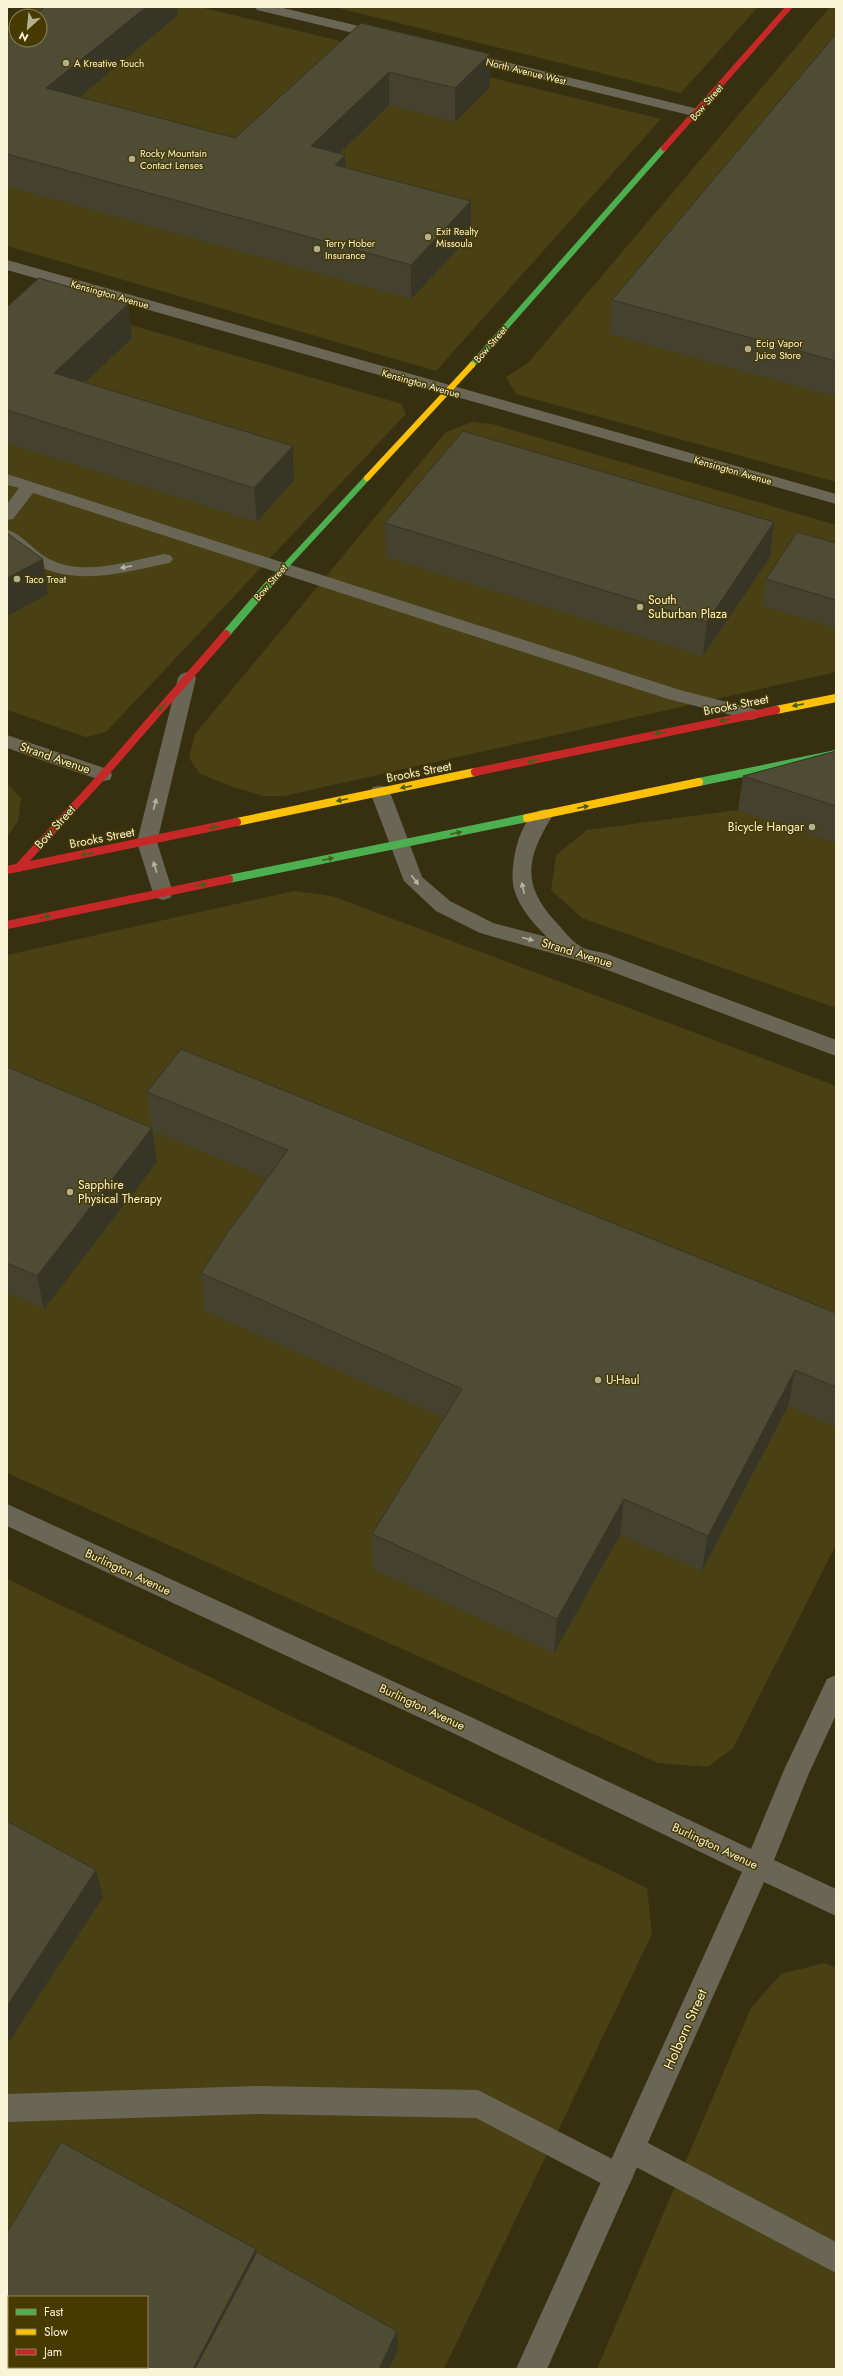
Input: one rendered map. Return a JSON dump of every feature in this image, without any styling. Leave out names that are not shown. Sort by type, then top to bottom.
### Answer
[{"type":"main road","name":"Bow Street","points":[[18,868],[103,774],[283,568],[449,391],[697,113],[789,7]]},
{"type":"main road","name":"Brooks Street","points":[[7,870],[147,842],[751,714],[836,698]]},
{"type":"main road","points":[[7,925],[836,754]]},
{"type":"street","points":[[262,7],[395,39]]},
{"type":"street","name":"North Avenue West","points":[[448,52],[697,113]]},
{"type":"street","name":"Kensington Avenue","points":[[7,265],[836,499]]},
{"type":"street","points":[[7,479],[675,695],[751,714]]},
{"type":"street","points":[[7,515],[30,486]]},
{"type":"street","points":[[7,535],[22,550],[52,568],[92,574],[164,559]]},
{"type":"street","name":"Bow Street","points":[[147,842],[187,678]]},
{"type":"street","name":"Strand Avenue","points":[[7,741],[103,774]]},
{"type":"street","name":"Strand Avenue","points":[[380,792],[414,881],[443,906],[487,928],[573,951],[836,1048]]},
{"type":"street","points":[[543,815],[536,822],[521,857],[522,892],[536,914],[573,951]]},
{"type":"street","points":[[147,842],[163,893]]},
{"type":"street","name":"Burlington Avenue","points":[[7,1515],[462,1725],[836,1902]]},
{"type":"street","name":"Holborn Street","points":[[531,2369],[758,1866],[797,1770],[836,1687]]},
{"type":"street","points":[[7,2108],[258,2100],[478,2104],[618,2177]]},
{"type":"street","points":[[631,2149],[836,2258]]},
{"type":"shaded area","points":[[200,7],[661,119],[436,371],[7,246],[7,29],[8,28],[8,48],[48,48],[48,8],[35,8]]},
{"type":"shaded area","points":[[334,7],[758,7],[681,93]]},
{"type":"shaded area","points":[[830,7],[836,7],[836,482],[516,394],[506,377],[528,363]]},
{"type":"shaded area","points":[[42,299],[402,404],[406,414],[106,732],[86,737],[7,710],[7,331]]},
{"type":"shaded area","points":[[471,422],[492,424],[836,525],[836,672],[284,796],[263,796],[233,787],[200,774],[189,758],[195,734],[445,433]]},
{"type":"shaded area","points":[[7,783],[21,798],[18,821],[7,837]]},
{"type":"shaded area","points":[[836,784],[836,1008],[582,918],[551,890],[556,855],[587,830],[738,810]]},
{"type":"shaded area","points":[[294,891],[332,896],[836,1086],[836,1545],[733,1748],[708,1767],[658,1763],[7,1473],[7,955]]},
{"type":"shaded area","points":[[7,1579],[647,1888],[652,1934],[444,2369],[7,2369]]},
{"type":"shaded area","points":[[825,1963],[836,1968],[836,2369],[597,2369],[751,2008],[781,1974]]},
{"type":"building","points":[[146,7],[46,88],[235,138],[361,23],[490,54],[455,88],[389,72],[311,146],[345,155],[335,165],[471,201],[411,265],[7,154],[7,36],[8,35],[8,48],[48,48],[48,8],[44,8]]},
{"type":"building","points":[[836,34],[836,361],[612,300]]},
{"type":"building","points":[[39,278],[128,304],[54,373],[293,446],[254,488],[7,410],[7,307]]},
{"type":"building","name":"South Suburban Plaza","points":[[463,431],[774,522],[707,622],[385,523]]},
{"type":"building","points":[[797,532],[836,543],[836,600],[766,579]]},
{"type":"building","points":[[7,533],[43,559],[7,578]]},
{"type":"building","points":[[836,751],[836,806],[743,776]]},
{"type":"building","name":"U-Haul","points":[[181,1049],[836,1313],[836,1387],[795,1370],[708,1536],[624,1499],[557,1619],[372,1534],[462,1389],[201,1273],[227,1233],[288,1150],[147,1092]]},
{"type":"building","name":"Sapphire Physical Therapy","points":[[7,1067],[152,1128],[37,1276],[7,1263]]},
{"type":"building","points":[[7,1821],[96,1870],[7,2006]]},
{"type":"building","points":[[61,2142],[256,2249],[193,2369],[7,2369],[7,2233]]},
{"type":"building","points":[[257,2252],[397,2331],[379,2369],[195,2369]]},
{"type":"traffic: fast","points":[[472,365],[664,148]]},
{"type":"traffic: fast","points":[[226,634],[283,568],[367,478]]},
{"type":"traffic: fast","points":[[699,782],[836,754]]},
{"type":"traffic: fast","points":[[229,879],[527,818]]},
{"type":"traffic: slow","points":[[367,478],[472,365]]},
{"type":"traffic: slow","points":[[776,710],[836,698]]},
{"type":"traffic: slow","points":[[237,822],[475,772]]},
{"type":"traffic: slow","points":[[527,818],[699,782]]},
{"type":"traffic: jam","points":[[664,148],[789,7]]},
{"type":"traffic: jam","points":[[18,868],[103,775],[226,634]]},
{"type":"traffic: jam","points":[[475,772],[776,710]]},
{"type":"traffic: jam","points":[[7,870],[237,822]]},
{"type":"traffic: jam","points":[[7,925],[229,879]]},
{"type":"place","name":"A Kreative Touch","points":[[66,63]]},
{"type":"place","name":"Rocky Mountain Contact Lenses","points":[[132,159]]},
{"type":"place","name":"Exit Realty Missoula","points":[[428,237]]},
{"type":"place","name":"Terry Hober Insurance","points":[[317,249]]},
{"type":"place","name":"Ecig Vapor Juice Store","points":[[748,349]]},
{"type":"place","name":"Taco Treat","points":[[17,579]]},
{"type":"place","name":"South Suburban Plaza","points":[[640,607]]},
{"type":"place","name":"Bicycle Hangar","points":[[812,827]]},
{"type":"place","name":"Sapphire Physical Therapy","points":[[70,1192]]},
{"type":"place","name":"U-Haul","points":[[598,1380]]}]
